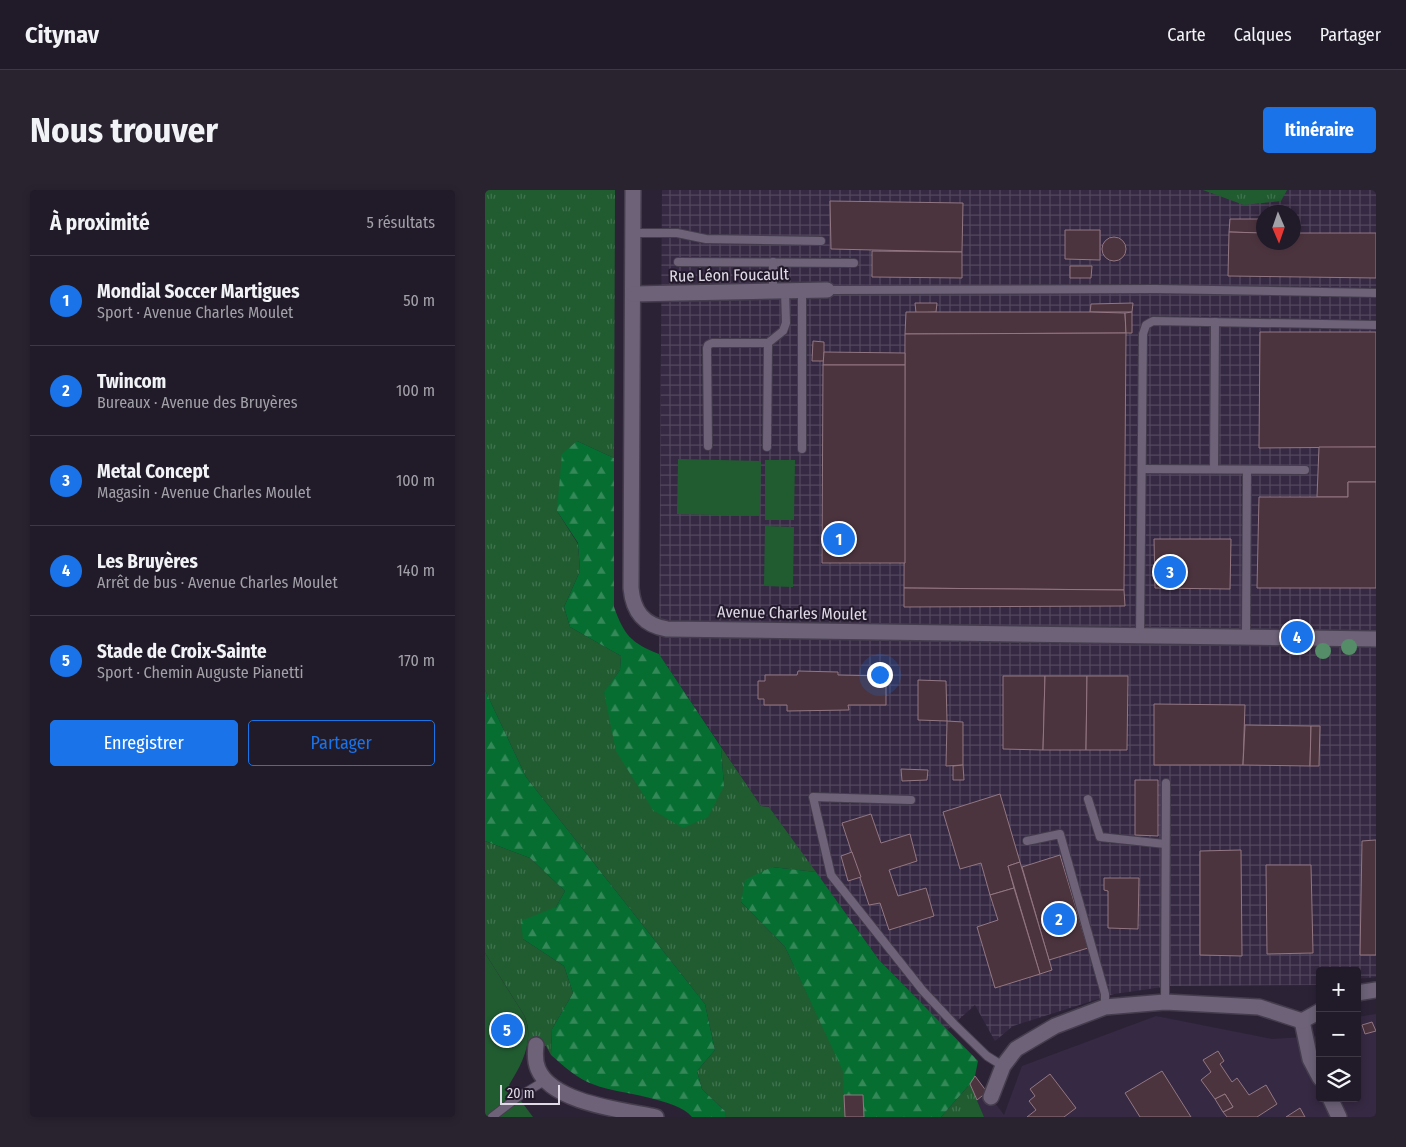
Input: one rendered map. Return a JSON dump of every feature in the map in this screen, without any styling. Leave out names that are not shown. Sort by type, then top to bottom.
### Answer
[{"type":"street","name":"Avenue Charles Moulet","points":[[633,190],[631,588],[635,608],[648,623],[657,628],[667,629],[1376,639]]},
{"type":"street","name":"Rue Léon Foucault","points":[[633,294],[827,290]]},
{"type":"street","points":[[1361,993],[1376,990]]},
{"type":"street","points":[[991,1097],[1003,1066],[1016,1049],[1055,1026],[1105,1007],[1165,1002],[1259,1007],[1302,1021],[1318,1012]]},
{"type":"street","points":[[1302,1021],[1311,1059],[1316,1070]]},
{"type":"street","points":[[536,1046],[537,1066],[540,1073],[557,1089],[584,1102],[630,1114],[656,1117]]},
{"type":"street","points":[[1332,1102],[1339,1117]]},
{"type":"lane","points":[[633,233],[677,233],[706,239],[821,241]]},
{"type":"lane","points":[[678,262],[854,263]]},
{"type":"lane","points":[[708,446],[708,345],[712,343],[768,343],[783,330],[786,323],[773,262]]},
{"type":"lane","points":[[827,290],[1156,289],[1376,293]]},
{"type":"lane","points":[[802,449],[803,291]]},
{"type":"lane","points":[[1140,635],[1143,334],[1146,325],[1153,321],[1376,325]]},
{"type":"lane","points":[[1214,469],[1215,322]]},
{"type":"lane","points":[[767,447],[768,343]]},
{"type":"lane","points":[[1141,469],[1305,470]]},
{"type":"lane","points":[[1246,636],[1247,470]]},
{"type":"lane","points":[[1165,783],[1165,1002]]},
{"type":"lane","points":[[911,800],[813,797],[831,875],[923,991],[987,1056],[1003,1066]]},
{"type":"lane","points":[[1088,799],[1100,837],[1165,844]]},
{"type":"lane","points":[[1027,841],[1060,834],[1105,994],[1105,1007]]},
{"type":"lane","points":[[492,1117],[518,1097],[547,1080]]},
{"type":"shaded area","points":[[662,190],[1376,190],[1376,977],[1361,979],[1361,967],[1316,967],[1316,985],[1170,986],[1114,994],[1013,1026],[995,1041],[975,1005],[947,1030],[879,960],[769,807],[761,806],[659,654]]},
{"type":"shaded area","points":[[1376,1014],[1376,1117],[984,1117],[970,1084],[975,1076],[1004,1115],[1022,1066],[1156,1016],[1272,1039],[1316,1036],[1316,1102],[1361,1102],[1361,1016]]},
{"type":"green space","points":[[485,190],[615,190],[614,458],[577,441],[557,511],[578,544],[580,571],[564,607],[570,627],[621,656],[620,670],[604,693],[724,786],[721,747],[761,806],[769,807],[816,872],[772,867],[741,902],[785,947],[844,1071],[845,1117],[725,1117],[725,1111],[702,1089],[697,1071],[715,1050],[705,1004],[526,777],[485,690]]},
{"type":"green space","points":[[1203,190],[1287,190],[1281,201],[1244,205]]},
{"type":"green space","points":[[577,441],[614,458],[614,607],[621,625],[635,642],[659,654],[721,747],[724,786],[708,817],[683,828],[653,810],[616,751],[604,692],[620,670],[621,656],[570,627],[564,607],[580,571],[578,543],[557,511],[562,454]]},
{"type":"green space","points":[[678,459],[761,461],[760,516],[677,514]]},
{"type":"green space","points":[[765,460],[795,460],[794,520],[765,520]]},
{"type":"green space","points":[[765,526],[794,527],[793,587],[764,586]]},
{"type":"green space","points":[[485,690],[526,777],[705,1004],[715,1050],[697,1071],[702,1089],[725,1111],[725,1117],[692,1117],[674,1105],[595,1085],[577,1076],[551,1055],[552,1029],[573,993],[564,966],[523,939],[521,921],[556,907],[565,891],[530,858],[485,841]]},
{"type":"green space","points":[[485,841],[530,858],[565,891],[556,907],[523,939],[564,966],[573,993],[552,1029],[551,1055],[546,1046],[527,1045],[528,1030],[524,1015],[485,953]]},
{"type":"green space","points":[[772,867],[816,872],[879,960],[978,1061],[975,1076],[970,1084],[941,1117],[864,1117],[863,1095],[844,1095],[843,1071],[785,947],[741,902],[745,880]]},
{"type":"green space","points":[[485,953],[524,1015],[527,1024],[528,1043],[518,1069],[509,1085],[533,1117],[485,1117]]},
{"type":"green space","points":[[970,1084],[984,1117],[941,1117]]},
{"type":"building","points":[[830,201],[963,203],[962,252],[831,249]]},
{"type":"building","points":[[1230,219],[1256,219],[1256,233],[1229,232]]},
{"type":"building","points":[[1065,230],[1100,230],[1100,260],[1065,259]]},
{"type":"building","points":[[1229,232],[1256,233],[1256,250],[1301,250],[1301,233],[1376,233],[1376,278],[1228,276]]},
{"type":"building","points":[[1114,237],[1122,241],[1126,249],[1122,257],[1114,261],[1106,257],[1102,249],[1106,241]]},
{"type":"building","points":[[872,251],[962,252],[962,278],[872,277]]},
{"type":"building","points":[[1070,266],[1092,266],[1091,278],[1070,278]]},
{"type":"building","points":[[915,303],[937,303],[936,312],[916,313]]},
{"type":"building","points":[[1133,303],[1132,312],[1090,312],[1091,304]]},
{"type":"building","points":[[906,312],[1125,313],[1126,333],[905,334]]},
{"type":"building","points":[[1132,312],[1132,333],[1126,333],[1125,313]]},
{"type":"building","points":[[1260,332],[1376,332],[1376,447],[1259,448]]},
{"type":"building","points":[[1126,333],[1124,590],[904,588],[905,334]]},
{"type":"building","points":[[813,341],[824,342],[824,361],[812,361]]},
{"type":"building","points":[[824,352],[905,353],[905,365],[823,365]]},
{"type":"building","points":[[823,365],[905,365],[905,563],[822,563]]},
{"type":"building","points":[[1319,447],[1376,447],[1376,482],[1348,482],[1348,497],[1317,497]]},
{"type":"building","points":[[1348,482],[1376,482],[1376,588],[1257,588],[1259,497],[1348,497]]},
{"type":"building","points":[[1154,539],[1231,539],[1230,589],[1155,588]]},
{"type":"building","points":[[904,588],[1124,590],[1125,606],[904,607]]},
{"type":"building","points":[[798,671],[838,672],[838,675],[886,676],[886,705],[848,705],[849,710],[787,711],[787,705],[764,705],[764,699],[758,699],[758,681],[765,681],[765,675],[797,675]]},
{"type":"building","points":[[1003,676],[1045,676],[1043,750],[1003,749]]},
{"type":"building","points":[[1045,676],[1087,676],[1086,750],[1043,750]]},
{"type":"building","points":[[1087,676],[1128,676],[1127,750],[1086,750]]},
{"type":"building","points":[[918,680],[946,681],[947,721],[918,720]]},
{"type":"building","points":[[1154,704],[1245,705],[1243,765],[1154,765]]},
{"type":"building","points":[[947,721],[963,722],[963,765],[946,766]]},
{"type":"building","points":[[1245,725],[1311,726],[1310,766],[1243,765]]},
{"type":"building","points":[[1311,726],[1320,726],[1319,766],[1310,766]]},
{"type":"building","points":[[963,765],[964,780],[953,780],[953,766]]},
{"type":"building","points":[[901,769],[928,770],[927,780],[902,781]]},
{"type":"building","points":[[1135,780],[1158,780],[1158,836],[1135,835]]},
{"type":"building","points":[[1000,794],[1020,862],[1008,866],[1014,888],[990,895],[981,863],[960,869],[943,812]]},
{"type":"building","points":[[871,814],[881,843],[910,834],[917,861],[889,870],[898,896],[926,888],[934,916],[889,930],[880,903],[869,905],[842,823]]},
{"type":"building","points":[[1376,840],[1376,955],[1360,955],[1362,841]]},
{"type":"building","points":[[1241,850],[1242,956],[1200,955],[1200,851]]},
{"type":"building","points":[[852,852],[861,877],[848,881],[841,856]]},
{"type":"building","points":[[1060,855],[1088,948],[1049,960],[1022,867]]},
{"type":"building","points":[[1020,862],[1052,970],[1040,974],[1008,866]]},
{"type":"building","points":[[1266,865],[1311,865],[1313,953],[1267,954]]},
{"type":"building","points":[[1104,878],[1139,878],[1138,929],[1108,928],[1108,891],[1104,890]]},
{"type":"building","points":[[1014,888],[1040,974],[995,988],[977,927],[998,920],[990,895]]},
{"type":"building","points":[[1372,1022],[1376,1031],[1365,1034],[1362,1025]]},
{"type":"building","points":[[1218,1051],[1224,1061],[1220,1064],[1232,1082],[1237,1078],[1249,1095],[1266,1085],[1277,1104],[1257,1117],[1227,1117],[1223,1112],[1233,1107],[1225,1094],[1215,1099],[1201,1080],[1211,1072],[1203,1060]]},
{"type":"building","points":[[1162,1071],[1191,1117],[1140,1117],[1125,1093]]},
{"type":"building","points":[[1050,1074],[1076,1108],[1064,1117],[1027,1117],[1036,1110],[1029,1101],[1035,1096],[1030,1089]]},
{"type":"building","points":[[975,1076],[987,1092],[977,1100],[970,1084]]},
{"type":"building","points":[[1225,1094],[1233,1107],[1223,1112],[1215,1099]]},
{"type":"building","points":[[844,1095],[863,1095],[864,1117],[845,1117]]},
{"type":"building","points":[[1300,1108],[1305,1117],[1286,1117]]},
{"type":"place","name":"Mondial Soccer Martigues","points":[[839,539]]},
{"type":"place","name":"Metal Concept","points":[[1170,572]]},
{"type":"place","name":"Les Bruyères","points":[[1297,637]]},
{"type":"place","name":"Twincom","points":[[1059,919]]},
{"type":"place","name":"Stade de Croix-Sainte","points":[[507,1030]]}]
